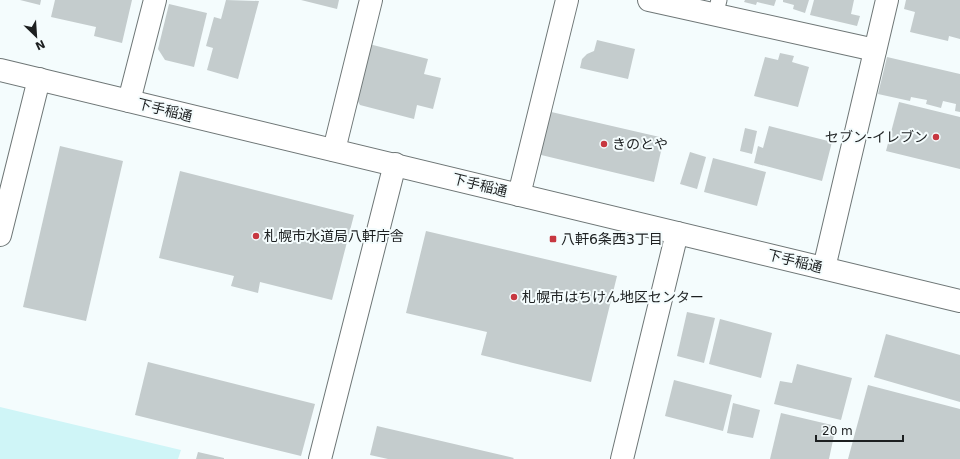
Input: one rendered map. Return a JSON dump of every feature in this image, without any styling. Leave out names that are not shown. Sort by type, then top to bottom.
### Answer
[{"type":"street","points":[[129,101],[155,0]]},
{"type":"street","points":[[334,150],[371,0]]},
{"type":"street","points":[[519,195],[567,0]]},
{"type":"street","points":[[649,0],[717,7],[875,50]]},
{"type":"street","points":[[824,268],[887,0]]},
{"type":"street","name":"下手稲通","points":[[0,70],[960,301]]},
{"type":"street","points":[[0,235],[39,79]]},
{"type":"street","points":[[320,459],[395,164]]},
{"type":"street","points":[[622,459],[677,233]]},
{"type":"shaded area","points":[[0,407],[181,450],[178,459],[0,459]]},
{"type":"building","points":[[20,0],[41,0],[40,5]]},
{"type":"building","points":[[55,0],[132,0],[122,43],[94,36],[96,27],[51,17]]},
{"type":"building","points":[[226,0],[259,1],[238,79],[207,70],[213,48],[206,46],[214,17],[221,19]]},
{"type":"building","points":[[301,0],[339,0],[337,9]]},
{"type":"building","points":[[745,0],[776,0],[774,6],[757,2],[756,5],[744,2]]},
{"type":"building","points":[[783,0],[809,0],[805,13],[793,9],[794,5],[783,2]]},
{"type":"building","points":[[814,0],[854,0],[851,14],[860,16],[857,26],[810,15]]},
{"type":"building","points":[[906,0],[960,0],[960,39],[949,36],[948,41],[910,32],[915,12],[904,9]]},
{"type":"building","points":[[169,4],[207,13],[194,67],[165,60],[158,49]]},
{"type":"building","points":[[597,40],[635,49],[628,79],[580,68],[582,59],[587,54],[594,51]]},
{"type":"building","points":[[369,44],[428,59],[424,74],[441,78],[433,109],[417,105],[414,119],[360,105],[356,98]]},
{"type":"building","points":[[780,53],[794,56],[792,62],[809,67],[798,107],[754,96],[765,57],[778,60]]},
{"type":"building","points":[[887,57],[960,74],[960,112],[955,111],[956,104],[943,101],[941,108],[926,104],[927,100],[911,97],[910,101],[878,94]]},
{"type":"building","points":[[899,102],[960,117],[960,169],[886,151]]},
{"type":"building","points":[[547,111],[664,138],[654,182],[537,154]]},
{"type":"building","points":[[769,126],[832,142],[822,181],[754,163],[758,146],[763,148]]},
{"type":"building","points":[[745,128],[757,131],[752,154],[740,151]]},
{"type":"building","points":[[60,146],[123,161],[86,321],[23,307]]},
{"type":"building","points":[[690,152],[706,157],[697,189],[680,184]]},
{"type":"building","points":[[713,158],[766,172],[757,206],[704,192]]},
{"type":"building","name":"札幌市水道局八軒庁舎","points":[[180,171],[354,215],[332,300],[260,282],[258,293],[231,286],[234,276],[159,258]]},
{"type":"building","points":[[426,231],[617,276],[591,382],[481,355],[487,332],[406,313]]},
{"type":"building","points":[[687,312],[715,318],[704,363],[677,356]]},
{"type":"building","points":[[720,319],[772,333],[761,378],[709,364]]},
{"type":"building","points":[[886,334],[960,355],[960,402],[874,377]]},
{"type":"building","points":[[148,362],[315,404],[301,456],[135,415]]},
{"type":"building","points":[[797,364],[852,378],[841,420],[774,404],[780,381],[792,383]]},
{"type":"building","points":[[674,380],[732,395],[723,431],[665,416]]},
{"type":"building","points":[[868,385],[960,409],[960,459],[848,459]]},
{"type":"building","points":[[733,403],[760,410],[753,438],[727,433]]},
{"type":"building","points":[[781,413],[836,426],[829,459],[770,459]]},
{"type":"building","points":[[377,426],[514,458],[388,459],[370,455]]},
{"type":"building","points":[[198,452],[224,458],[224,459],[196,459]]},
{"type":"place","name":"セブン-イレブン","points":[[936,137]]},
{"type":"place","name":"きのとや","points":[[604,144]]},
{"type":"place","name":"札幌市水道局八軒庁舎","points":[[256,236]]},
{"type":"place","name":"八軒6条西3丁目","points":[[553,239]]},
{"type":"place","name":"札幌市はちけん地区センター","points":[[514,297]]}]
